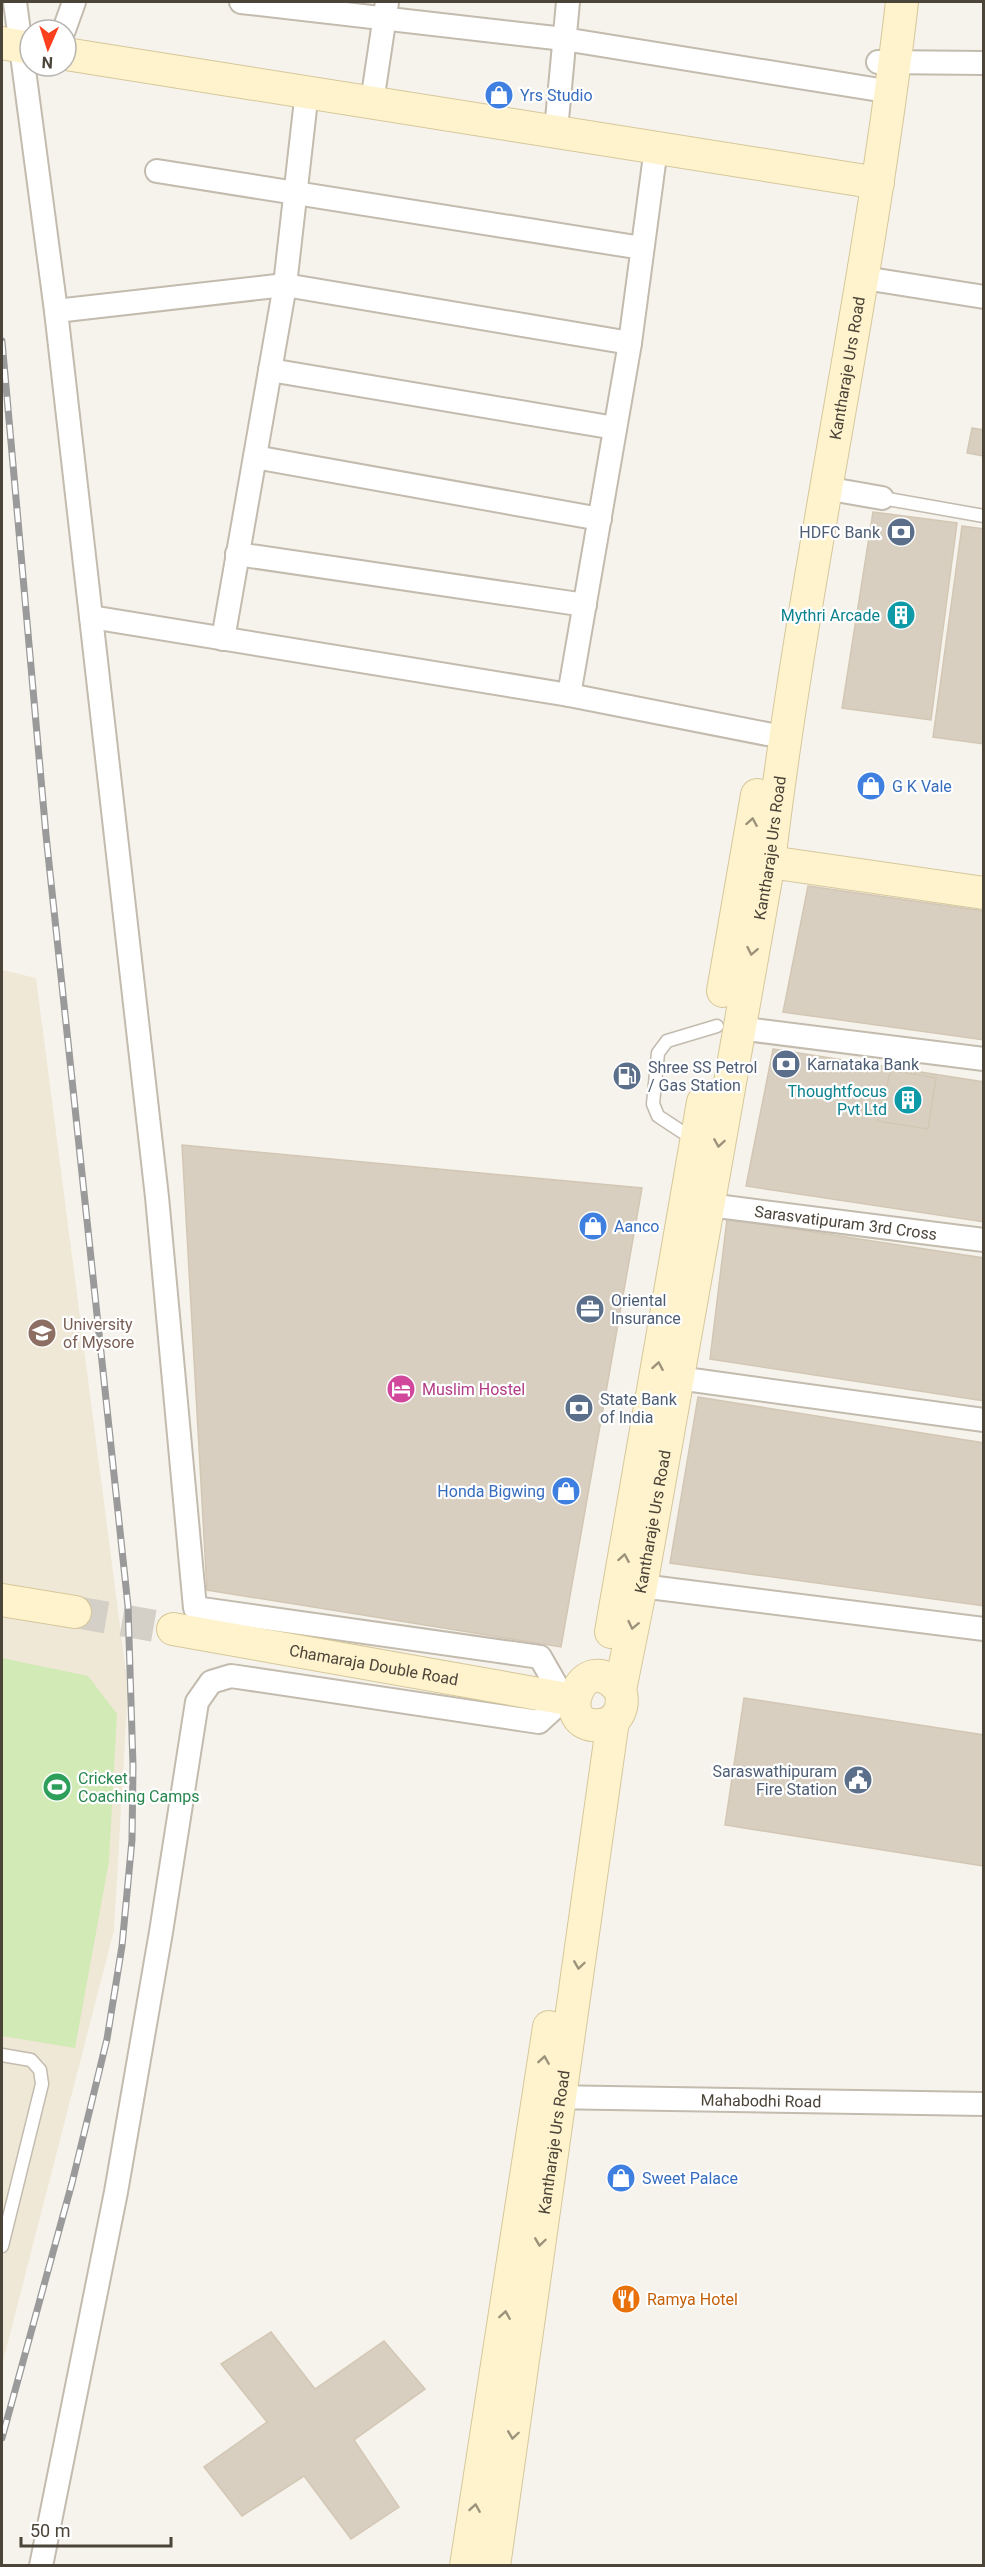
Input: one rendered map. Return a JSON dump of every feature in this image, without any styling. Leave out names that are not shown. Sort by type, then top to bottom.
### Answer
[{"type":"street","points":[[15,2],[17,46],[56,311],[158,1197],[195,1608],[540,1657],[569,1699],[578,1715],[584,1720],[604,1722],[622,1706],[612,1684],[591,1677],[584,1680],[569,1699],[539,1722],[231,1676],[211,1682],[197,1702],[161,1932],[116,2192],[41,2565]]},
{"type":"street","points":[[69,18],[75,2]]},
{"type":"street","points":[[242,2],[386,10],[564,39],[885,76],[984,63]]},
{"type":"street","points":[[556,130],[568,2]]},
{"type":"street","name":"Kantharaje Urs Road","points":[[885,76],[887,2]]},
{"type":"street","name":"Kantharaje Urs Road","points":[[757,860],[767,734],[797,540],[870,182],[885,76],[902,2]]},
{"type":"street","points":[[372,102],[386,10]]},
{"type":"street","points":[[78,56],[556,130],[870,182]]},
{"type":"street","points":[[223,639],[285,285],[307,92]]},
{"type":"street","points":[[569,695],[630,343],[656,148]]},
{"type":"street","points":[[157,171],[642,248]]},
{"type":"street","name":"Kantharaje Urs Road","points":[[612,1684],[606,1655],[697,1203],[757,860],[782,746],[825,488],[864,278],[870,182]]},
{"type":"street","points":[[864,278],[984,297]]},
{"type":"street","points":[[56,311],[285,285],[630,343]]},
{"type":"street","points":[[270,370],[615,428]]},
{"type":"street","points":[[255,457],[600,519]]},
{"type":"street","points":[[825,488],[882,498]]},
{"type":"street","points":[[237,554],[585,605]]},
{"type":"street","points":[[91,617],[569,695],[767,734]]},
{"type":"street","points":[[757,860],[984,893]]},
{"type":"street","points":[[727,1027],[984,1059]]},
{"type":"street","name":"Kantharaje Urs Road","points":[[612,1684],[641,1586],[678,1378],[697,1203],[696,1142],[727,1027]]},
{"type":"street","name":"Sarasvatipuram 3rd Cross","points":[[697,1203],[984,1240]]},
{"type":"street","points":[[678,1378],[984,1420]]},
{"type":"street","points":[[641,1586],[984,1629]]},
{"type":"street","points":[[2,1600],[75,1612]]},
{"type":"street","name":"Chamaraja Double Road","points":[[173,1629],[569,1699]]},
{"type":"street","name":"Kantharaje Urs Road","points":[[494,2565],[495,2465],[604,1722]]},
{"type":"street","name":"Mahabodhi Road","points":[[549,2097],[984,2104]]},
{"type":"street","name":"Kantharaje Urs Road","points":[[466,2565],[495,2465]]},
{"type":"lane","points":[[882,498],[984,516]]},
{"type":"lane","points":[[696,1142],[658,1116],[653,1104],[658,1053],[667,1041],[727,1027]]},
{"type":"lane","points":[[2,2055],[31,2060],[40,2070],[42,2084],[2,2246]]},
{"type":"shaded area","name":"University of Mysore","points":[[2,970],[36,978],[128,1688],[114,1930],[2,2365]]},
{"type":"green space","name":"Cricket Coaching Camps","points":[[2,1658],[88,1676],[117,1714],[109,1861],[75,2048],[2,2036]]},
{"type":"building","points":[[972,428],[984,430],[984,456],[967,453]]},
{"type":"building","name":"Mythri Arcade","points":[[873,512],[957,523],[931,720],[842,708]]},
{"type":"building","points":[[962,526],[984,529],[984,744],[933,737]]},
{"type":"building","points":[[808,886],[984,911],[984,1040],[783,1012]]},
{"type":"building","points":[[773,1049],[984,1082],[984,1222],[746,1186]]},
{"type":"building","name":"Thoughtfocus Pvt Ltd","points":[[891,1070],[936,1078],[928,1129],[877,1121]]},
{"type":"building","name":"Muslim Hostel","points":[[182,1145],[642,1188],[561,1647],[207,1590]]},
{"type":"building","points":[[727,1219],[984,1258],[984,1401],[710,1359]]},
{"type":"building","points":[[698,1397],[984,1443],[984,1606],[670,1563]]},
{"type":"building","name":"Saraswathipuram Fire Station","points":[[744,1698],[984,1735],[984,1866],[725,1825]]},
{"type":"building","points":[[271,2332],[315,2389],[384,2341],[425,2389],[354,2440],[399,2507],[351,2539],[304,2476],[242,2516],[204,2467],[267,2422],[221,2364]]},
{"type":"tunnel","points":[[75,1612],[173,1629]]},
{"type":"railway","points":[[2,341],[46,835],[128,1606],[133,1766],[132,1840],[122,1946],[107,2039],[72,2183],[2,2438]]},
{"type":"place","name":"Yrs Studio","points":[[499,95]]},
{"type":"place","name":"HDFC Bank","points":[[901,532]]},
{"type":"place","name":"Mythri Arcade","points":[[901,615]]},
{"type":"place","name":"G K Vale","points":[[871,786]]},
{"type":"place","name":"Karnataka Bank","points":[[786,1064]]},
{"type":"place","name":"Shree SS Petrol / Gas Station","points":[[627,1076]]},
{"type":"place","name":"Thoughtfocus Pvt Ltd","points":[[908,1100]]},
{"type":"place","name":"Aanco","points":[[593,1226]]},
{"type":"place","name":"Oriental Insurance","points":[[590,1309]]},
{"type":"place","name":"University of Mysore","points":[[42,1333]]},
{"type":"place","name":"Muslim Hostel","points":[[401,1389]]},
{"type":"place","name":"State Bank of India","points":[[579,1408]]},
{"type":"place","name":"Honda Bigwing","points":[[566,1491]]},
{"type":"place","name":"Saraswathipuram Fire Station","points":[[858,1780]]},
{"type":"place","name":"Cricket Coaching Camps","points":[[57,1787]]},
{"type":"place","name":"Sweet Palace","points":[[621,2178]]},
{"type":"place","name":"Ramya Hotel","points":[[626,2299]]}]
